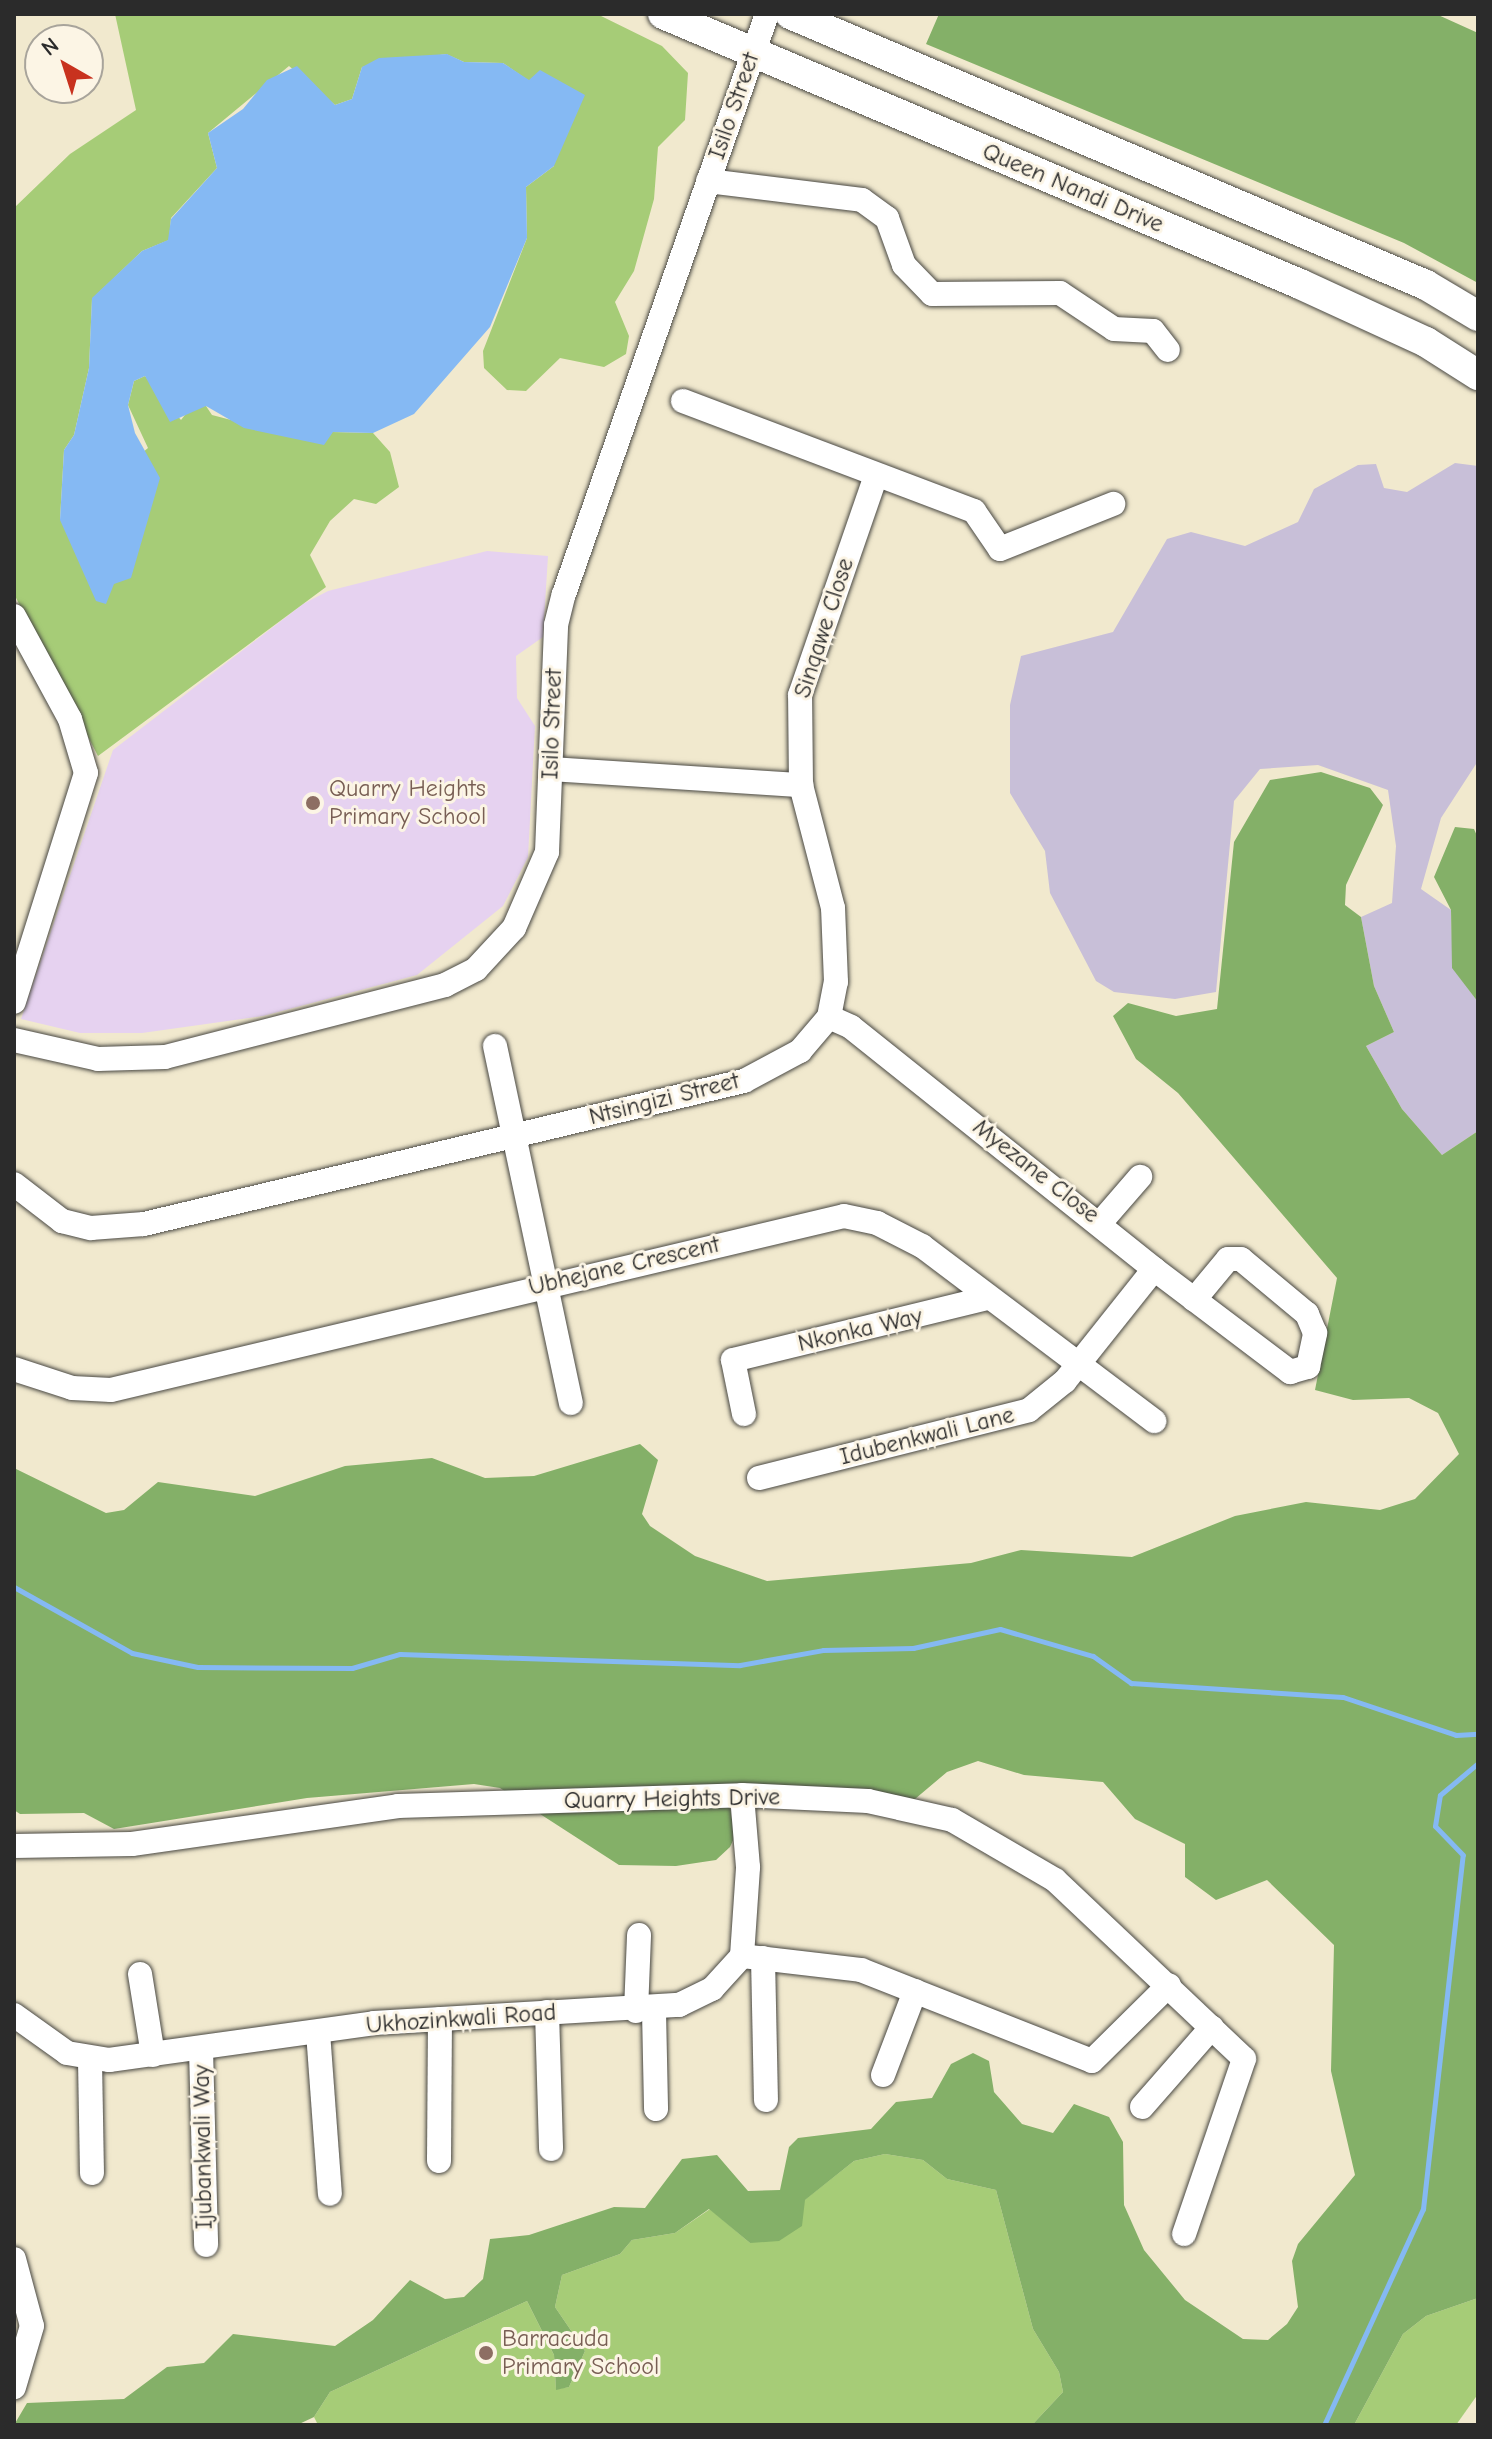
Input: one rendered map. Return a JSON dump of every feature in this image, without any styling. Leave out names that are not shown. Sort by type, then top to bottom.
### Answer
[{"type":"main road","name":"Queen Nandi Drive","points":[[663,14],[750,55],[1300,284],[1426,342],[1478,375]]},
{"type":"main road","name":"Queen Nandi Drive","points":[[790,14],[1426,285],[1478,316]]},
{"type":"street","name":"Isilo Street","points":[[14,1040],[98,1059],[165,1057],[459,980],[501,945],[540,881],[564,594],[750,55],[767,14]]},
{"type":"street","points":[[708,181],[862,200],[887,218],[904,265],[932,294],[1060,293],[1114,329],[1153,331],[1168,350]]},
{"type":"street","points":[[683,401],[974,511],[994,545],[1008,551],[1113,504]]},
{"type":"street","name":"Sinqawe Close","points":[[801,785],[800,695],[876,476]]},
{"type":"street","points":[[14,616],[80,742],[86,773],[79,809],[14,1002]]},
{"type":"street","points":[[551,769],[801,785],[836,931],[829,1017]]},
{"type":"street","name":"Ntsingizi Street","points":[[14,1184],[62,1221],[120,1228],[744,1081],[783,1064],[829,1017]]},
{"type":"street","name":"Myezane Close","points":[[829,1017],[851,1027],[1101,1222],[1154,1269],[1194,1300],[1290,1372],[1310,1360],[1315,1333],[1307,1314],[1241,1259],[1228,1259],[1194,1300]]},
{"type":"street","points":[[495,1046],[571,1403]]},
{"type":"street","points":[[1101,1222],[1140,1177]]},
{"type":"street","name":"Ubhejane Crescent","points":[[14,1369],[72,1388],[111,1390],[544,1282],[844,1216],[877,1223],[922,1246],[1154,1421]]},
{"type":"street","points":[[1080,1365],[1154,1269]]},
{"type":"street","name":"Nkonka Way","points":[[744,1414],[733,1360],[988,1298]]},
{"type":"street","name":"Idubenkwali Lane","points":[[759,1478],[1003,1420],[1047,1398],[1080,1365]]},
{"type":"street","points":[[742,1795],[752,1957],[766,2100]]},
{"type":"street","name":"Quarry Heights Drive","points":[[14,1846],[132,1844],[398,1806],[742,1795],[868,1801],[952,1820],[1035,1864],[1169,1985],[1243,2058],[1184,2234]]},
{"type":"street","points":[[639,1935],[656,2109]]},
{"type":"street","points":[[752,1957],[840,1965],[915,1991],[1092,2061],[1169,1985]]},
{"type":"street","name":"Ukhozinkwali Road","points":[[14,2015],[59,2048],[90,2060],[440,2019],[547,2012],[645,2011],[701,1997],[752,1957]]},
{"type":"street","points":[[140,1974],[153,2055]]},
{"type":"street","points":[[883,2075],[915,1991]]},
{"type":"street","points":[[547,2012],[551,2149]]},
{"type":"street","points":[[439,2161],[440,2019]]},
{"type":"street","points":[[1142,2107],[1212,2027]]},
{"type":"street","points":[[318,2032],[330,2194]]},
{"type":"street","name":"Ijubankwali Way","points":[[201,2049],[206,2245]]},
{"type":"street","points":[[90,2060],[92,2173]]},
{"type":"street","points":[[14,2259],[32,2326],[14,2387]]},
{"type":"shaded area","points":[[1455,463],[1478,466],[1478,761],[1441,818],[1421,889],[1451,910],[1453,968],[1478,1002],[1478,1131],[1442,1155],[1402,1109],[1366,1046],[1394,1032],[1374,986],[1361,917],[1392,903],[1396,846],[1388,790],[1318,765],[1260,769],[1234,801],[1216,992],[1175,999],[1114,992],[1096,981],[1050,893],[1045,851],[1010,793],[1010,705],[1021,656],[1113,632],[1167,539],[1191,532],[1245,546],[1298,522],[1314,489],[1358,465],[1376,464],[1384,488],[1407,492]]},
{"type":"shaded area","name":"Quarry Heights Primary School","points":[[487,551],[548,556],[543,637],[516,656],[517,698],[535,726],[528,857],[503,906],[417,975],[263,1016],[142,1033],[80,1033],[21,1019],[113,750],[303,604],[328,591]]},
{"type":"green space","points":[[115,14],[597,14],[662,46],[688,73],[685,120],[658,147],[654,199],[634,271],[615,302],[629,336],[626,354],[604,367],[560,358],[526,391],[507,390],[484,368],[483,351],[527,238],[526,187],[554,166],[529,81],[503,63],[464,62],[446,54],[362,67],[352,99],[335,105],[289,66],[208,133],[217,168],[171,218],[169,240],[142,251],[92,299],[89,368],[74,435],[64,450],[60,520],[148,448],[128,405],[134,381],[145,376],[181,420],[192,406],[206,406],[212,415],[323,444],[332,432],[373,433],[390,452],[399,487],[376,504],[354,499],[330,521],[310,555],[326,587],[98,756],[14,594],[14,208],[70,154],[136,110]]},
{"type":"green space","points":[[939,14],[1436,14],[1478,33],[1478,283],[1404,243],[926,44]]},
{"type":"green space","points":[[1321,772],[1370,788],[1383,805],[1346,885],[1345,905],[1361,917],[1374,986],[1394,1032],[1366,1046],[1402,1109],[1442,1155],[1478,1131],[1478,2298],[1426,2316],[1403,2334],[1354,2425],[1032,2425],[1063,2392],[1059,2372],[1033,2329],[996,2190],[947,2179],[923,2160],[885,2154],[854,2161],[805,2200],[802,2226],[779,2241],[750,2243],[709,2209],[675,2233],[632,2240],[620,2254],[562,2275],[555,2307],[585,2351],[569,2387],[556,2390],[554,2355],[527,2301],[330,2392],[314,2417],[297,2425],[14,2425],[27,2403],[124,2399],[167,2367],[204,2363],[233,2334],[335,2346],[373,2320],[410,2280],[445,2299],[464,2297],[483,2279],[490,2239],[529,2235],[614,2207],[645,2208],[682,2159],[717,2155],[748,2191],[780,2190],[789,2147],[798,2138],[871,2129],[896,2102],[932,2098],[951,2064],[973,2053],[989,2061],[994,2092],[1022,2124],[1053,2133],[1074,2104],[1109,2117],[1123,2142],[1124,2205],[1144,2250],[1185,2300],[1243,2339],[1268,2340],[1287,2324],[1298,2307],[1292,2261],[1298,2244],[1355,2175],[1331,2071],[1334,1945],[1267,1880],[1216,1900],[1185,1877],[1185,1844],[1135,1819],[1103,1782],[1024,1775],[978,1761],[947,1772],[915,1799],[726,1785],[735,1836],[730,1847],[716,1860],[676,1866],[619,1865],[500,1788],[474,1784],[307,1798],[114,1829],[84,1813],[20,1814],[14,1810],[14,1468],[106,1513],[124,1510],[158,1482],[255,1496],[345,1466],[432,1458],[485,1478],[534,1476],[640,1444],[658,1460],[642,1514],[650,1526],[695,1556],[767,1581],[971,1563],[1021,1550],[1132,1557],[1235,1516],[1306,1502],[1380,1510],[1415,1499],[1459,1454],[1438,1413],[1409,1398],[1353,1400],[1315,1390],[1337,1278],[1178,1093],[1136,1059],[1113,1016],[1128,1003],[1176,1016],[1217,1009],[1234,842],[1270,780]]},
{"type":"green space","points":[[1455,827],[1474,829],[1478,838],[1478,1002],[1452,968],[1451,910],[1434,877]]},
{"type":"green space","points":[[885,2154],[923,2160],[947,2179],[996,2190],[1033,2329],[1059,2372],[1063,2392],[1032,2425],[318,2425],[314,2417],[330,2392],[527,2301],[554,2355],[556,2389],[569,2387],[585,2351],[555,2307],[562,2275],[620,2254],[632,2240],[675,2233],[710,2209],[750,2243],[854,2161]]},
{"type":"green space","points":[[1478,2298],[1478,2394],[1456,2425],[1354,2425],[1403,2334],[1426,2316]]},
{"type":"water","points":[[447,54],[464,62],[503,63],[529,80],[540,70],[585,95],[554,166],[526,187],[527,238],[490,327],[414,414],[373,433],[333,432],[324,445],[244,428],[206,406],[170,422],[145,376],[134,381],[128,405],[135,433],[160,478],[131,578],[114,584],[106,604],[96,601],[60,520],[64,450],[74,435],[89,368],[92,298],[142,251],[168,240],[171,219],[217,168],[208,133],[243,109],[267,80],[297,66],[335,105],[352,99],[362,67],[379,58]]},
{"type":"waterway","points":[[14,1587],[132,1653],[198,1667],[352,1668],[400,1654],[740,1665],[823,1650],[913,1648],[1000,1629],[1093,1656],[1131,1683],[1343,1697],[1456,1735],[1478,1734]]},
{"type":"waterway","points":[[1324,2425],[1423,2209],[1463,1855],[1435,1826],[1440,1795],[1478,1763]]},
{"type":"place","name":"Quarry Heights Primary School","points":[[313,803]]},
{"type":"place","name":"Barracuda Primary School","points":[[486,2353]]}]
